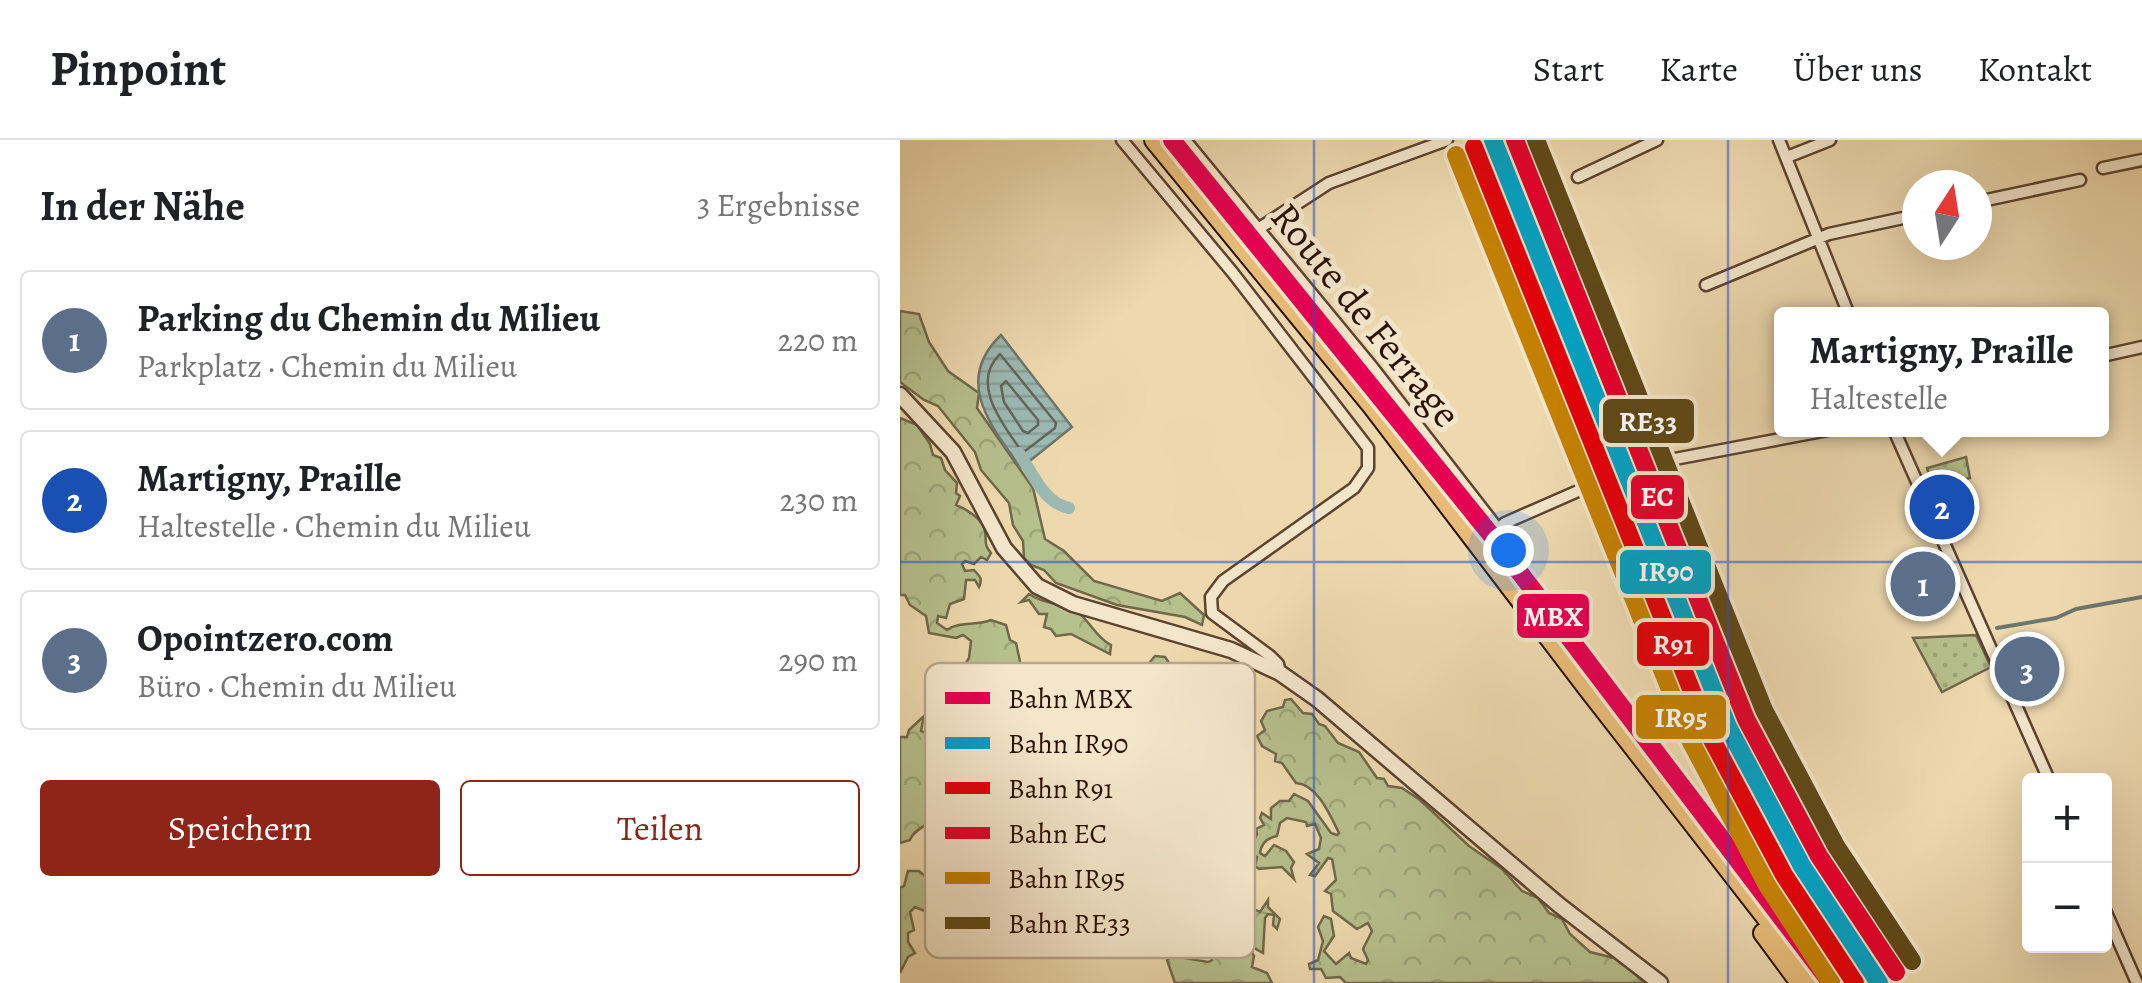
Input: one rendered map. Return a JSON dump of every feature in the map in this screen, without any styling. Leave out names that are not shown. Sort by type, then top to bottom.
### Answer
[{"type":"main road","points":[[1154,140],[1372,406],[1817,983]]},
{"type":"main road","points":[[1588,689],[1618,738],[1800,983]]},
{"type":"street","points":[[1122,140],[1233,273],[1368,448],[1368,468],[1354,488],[1223,581],[1211,597],[1209,608],[1216,617],[1270,656],[1280,673]]},
{"type":"street","name":"Route de Ferrage","points":[[1185,140],[1373,368],[1498,529]]},
{"type":"street","points":[[1258,229],[1329,183],[1447,140]]},
{"type":"street","points":[[1578,177],[1657,140]]},
{"type":"street","points":[[1780,140],[1846,307]]},
{"type":"street","points":[[1787,157],[1830,140]]},
{"type":"street","points":[[2103,168],[2142,160]]},
{"type":"street","points":[[1992,199],[2080,180]]},
{"type":"street","points":[[1706,285],[1818,238],[1902,218]]},
{"type":"street","points":[[1576,294],[1642,465],[1791,437]]},
{"type":"street","points":[[2109,354],[2142,347]]},
{"type":"street","points":[[900,395],[953,452],[1004,548],[1043,591],[1073,604],[1222,646],[1280,673],[1317,699],[1559,904],[1660,983]]},
{"type":"street","points":[[1897,437],[2045,773]]},
{"type":"street","points":[[1480,546],[1505,522],[1594,484]]},
{"type":"street","points":[[2112,926],[2137,983]]},
{"type":"green space","points":[[900,311],[919,314],[929,342],[948,371],[979,393],[977,408],[1033,488],[1045,539],[1064,551],[1094,581],[1162,601],[1180,593],[1204,615],[1202,625],[1185,617],[1117,605],[1056,583],[1024,558],[1023,541],[1013,525],[1009,503],[981,470],[975,452],[938,406],[900,382]]},
{"type":"green space","points":[[900,418],[917,425],[933,455],[941,458],[945,470],[957,483],[956,493],[960,496],[956,505],[982,523],[991,553],[987,560],[981,557],[974,564],[962,564],[965,571],[974,570],[979,576],[979,587],[975,580],[966,580],[964,599],[950,604],[946,618],[938,616],[937,623],[947,630],[991,620],[1006,625],[1020,663],[966,663],[971,641],[963,635],[956,638],[929,633],[926,616],[910,605],[905,595],[900,595]]},
{"type":"green space","points":[[1966,457],[1970,478],[1933,487],[1927,468]]},
{"type":"green space","points":[[1029,594],[1076,611],[1111,645],[1110,654],[1071,634],[1056,636],[1044,627],[1047,614],[1039,614],[1029,600],[1021,602]]},
{"type":"green space","points":[[1976,635],[1991,667],[1942,692],[1913,638]]},
{"type":"green space","points":[[1155,656],[1165,657],[1169,663],[1151,663]]},
{"type":"green space","points":[[1291,699],[1303,713],[1312,714],[1338,743],[1359,752],[1377,778],[1420,800],[1469,846],[1502,869],[1522,891],[1538,898],[1549,913],[1562,919],[1570,934],[1590,952],[1618,959],[1645,983],[1346,983],[1340,977],[1326,978],[1321,969],[1310,969],[1309,964],[1318,960],[1323,941],[1318,927],[1324,916],[1331,919],[1334,936],[1324,951],[1336,964],[1349,953],[1351,958],[1366,964],[1363,949],[1372,931],[1368,923],[1357,929],[1333,911],[1331,894],[1325,891],[1336,880],[1332,859],[1328,858],[1315,876],[1310,875],[1319,863],[1307,854],[1319,849],[1321,838],[1315,824],[1307,826],[1306,822],[1287,818],[1280,823],[1277,836],[1262,846],[1260,853],[1265,856],[1274,845],[1286,851],[1294,862],[1294,879],[1282,867],[1255,866],[1256,829],[1264,825],[1262,813],[1271,819],[1271,808],[1280,801],[1289,801],[1294,794],[1308,801],[1331,833],[1339,833],[1316,795],[1296,783],[1282,763],[1275,761],[1276,754],[1262,746],[1257,736],[1265,730],[1261,721],[1267,711],[1283,707],[1285,700]]},
{"type":"green space","points":[[924,716],[921,731],[925,733],[925,825],[910,840],[900,843],[900,737],[907,737]]},
{"type":"green space","points":[[908,871],[919,871],[925,876],[925,911],[915,907],[910,912],[914,930],[908,933],[908,942],[915,953],[908,957],[900,973],[900,888]]},
{"type":"green space","points":[[1268,900],[1268,907],[1280,919],[1277,929],[1273,925],[1274,915],[1265,918],[1263,953],[1255,949],[1255,910],[1260,912]]},
{"type":"green space","points":[[1254,958],[1252,967],[1267,973],[1272,983],[1175,983],[1167,960]]},
{"type":"water","points":[[1001,335],[1072,427],[1021,468],[989,420],[978,386],[987,352]]},
{"type":"waterway","points":[[1019,453],[1046,494],[1069,508]]},
{"type":"waterway","points":[[1997,628],[2142,597]]},
{"type":"tunnel","points":[[1594,484],[1643,465]]},
{"type":"rail line","name":"MBX","points":[[1172,140],[1492,536],[1831,983]]},
{"type":"rail line","name":"IR90","points":[[1493,140],[1728,727],[1802,866],[1879,983]]},
{"type":"rail line","name":"EC","points":[[1515,140],[1746,719],[1819,856],[1896,972]]},
{"type":"rail line","name":"RE33","points":[[1536,140],[1764,710],[1836,846],[1912,961]]},
{"type":"rail line","name":"R91","points":[[1474,147],[1709,734],[1784,875],[1855,983]]},
{"type":"rail line","name":"IR95","points":[[1456,155],[1691,742],[1767,885],[1831,983]]},
{"type":"place","name":"Martigny, Praille","points":[[1942,507]]},
{"type":"place","name":"Parking du Chemin du Milieu","points":[[1923,584]]},
{"type":"place","name":"Opointzero.com","points":[[2027,669]]}]
